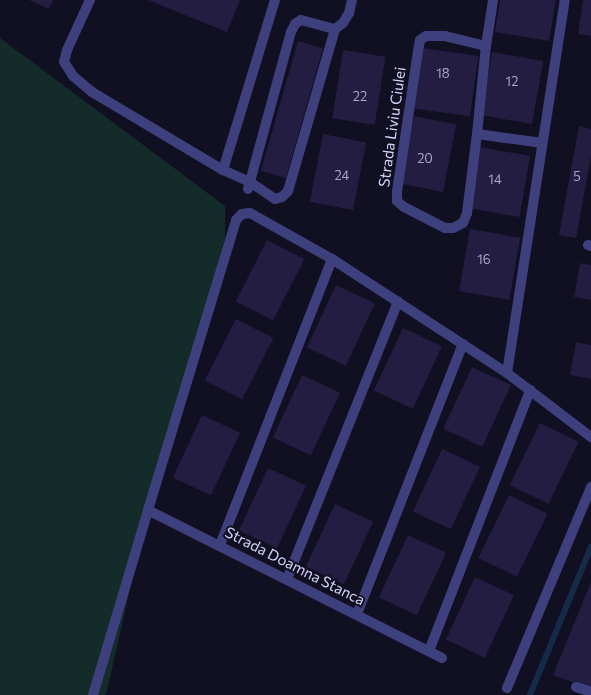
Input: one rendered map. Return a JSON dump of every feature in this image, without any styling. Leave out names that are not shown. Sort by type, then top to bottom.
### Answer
[{"type":"street","points":[[90,0],[67,50],[64,62],[74,76],[92,92],[223,170],[275,199],[282,197],[288,191],[335,29],[344,23],[349,14],[352,0]]},
{"type":"street","points":[[223,170],[275,0]]},
{"type":"street","name":"Strada Liviu Ciulei","points":[[486,46],[444,36],[426,36],[420,40],[397,191],[397,201],[404,207],[445,228],[453,228],[463,223],[467,213],[478,134],[486,46],[494,0]]},
{"type":"street","points":[[507,373],[565,0]]},
{"type":"street","points":[[249,185],[291,32],[295,24],[301,20],[335,29]]},
{"type":"street","points":[[478,134],[542,143]]},
{"type":"street","points":[[94,695],[148,510],[236,220],[242,214],[250,213],[332,259],[398,301],[507,373],[591,437]]},
{"type":"street","points":[[220,545],[332,259]]},
{"type":"street","points":[[287,579],[398,301]]},
{"type":"street","points":[[357,614],[463,344]]},
{"type":"street","points":[[429,651],[530,390]]},
{"type":"street","points":[[507,688],[591,487]]},
{"type":"street","name":"Strada Doamna Stanca","points":[[148,510],[442,658]]},
{"type":"street","points":[[576,687],[591,692]]},
{"type":"green space","points":[[0,38],[225,206],[225,238],[148,510],[106,695],[0,695]]},
{"type":"building","points":[[29,0],[53,0],[49,9]]},
{"type":"building","points":[[148,0],[240,0],[227,32]]},
{"type":"building","points":[[500,0],[556,0],[549,41],[495,32]]},
{"type":"building","points":[[583,0],[591,0],[591,36],[578,34]]},
{"type":"building","points":[[298,41],[323,48],[286,178],[261,171]]},
{"type":"building","points":[[422,48],[478,56],[470,116],[414,108]]},
{"type":"building","points":[[343,50],[385,57],[375,125],[332,118]]},
{"type":"building","points":[[492,52],[543,61],[532,124],[481,115]]},
{"type":"building","points":[[414,116],[456,124],[443,192],[401,184]]},
{"type":"building","points":[[579,126],[591,129],[591,157],[576,238],[559,235]]},
{"type":"building","points":[[323,134],[366,142],[353,210],[310,202]]},
{"type":"building","points":[[479,147],[530,156],[519,217],[468,208]]},
{"type":"building","points":[[470,229],[520,238],[509,300],[459,291]]},
{"type":"building","points":[[267,240],[304,259],[273,321],[236,301]]},
{"type":"building","points":[[580,263],[591,265],[591,300],[574,297]]},
{"type":"building","points":[[336,285],[375,303],[346,366],[307,348]]},
{"type":"building","points":[[236,319],[273,338],[242,400],[205,380]]},
{"type":"building","points":[[403,328],[442,346],[413,409],[374,391]]},
{"type":"building","points":[[576,342],[591,345],[591,379],[570,375]]},
{"type":"building","points":[[472,367],[511,385],[482,447],[443,429]]},
{"type":"building","points":[[302,375],[340,393],[311,455],[273,438]]},
{"type":"building","points":[[202,415],[240,433],[211,495],[173,478]]},
{"type":"building","points":[[540,423],[579,442],[548,504],[510,485]]},
{"type":"building","points":[[442,449],[480,467],[451,529],[413,512]]},
{"type":"building","points":[[268,468],[306,486],[277,548],[239,531]]},
{"type":"building","points":[[509,495],[548,514],[517,577],[478,558]]},
{"type":"building","points":[[335,504],[373,522],[344,584],[306,567]]},
{"type":"building","points":[[408,535],[446,553],[417,615],[379,598]]},
{"type":"building","points":[[475,577],[514,595],[485,658],[446,640]]},
{"type":"building","points":[[591,582],[591,689],[553,675]]},
{"type":"waterway","points":[[530,695],[591,547]]}]
